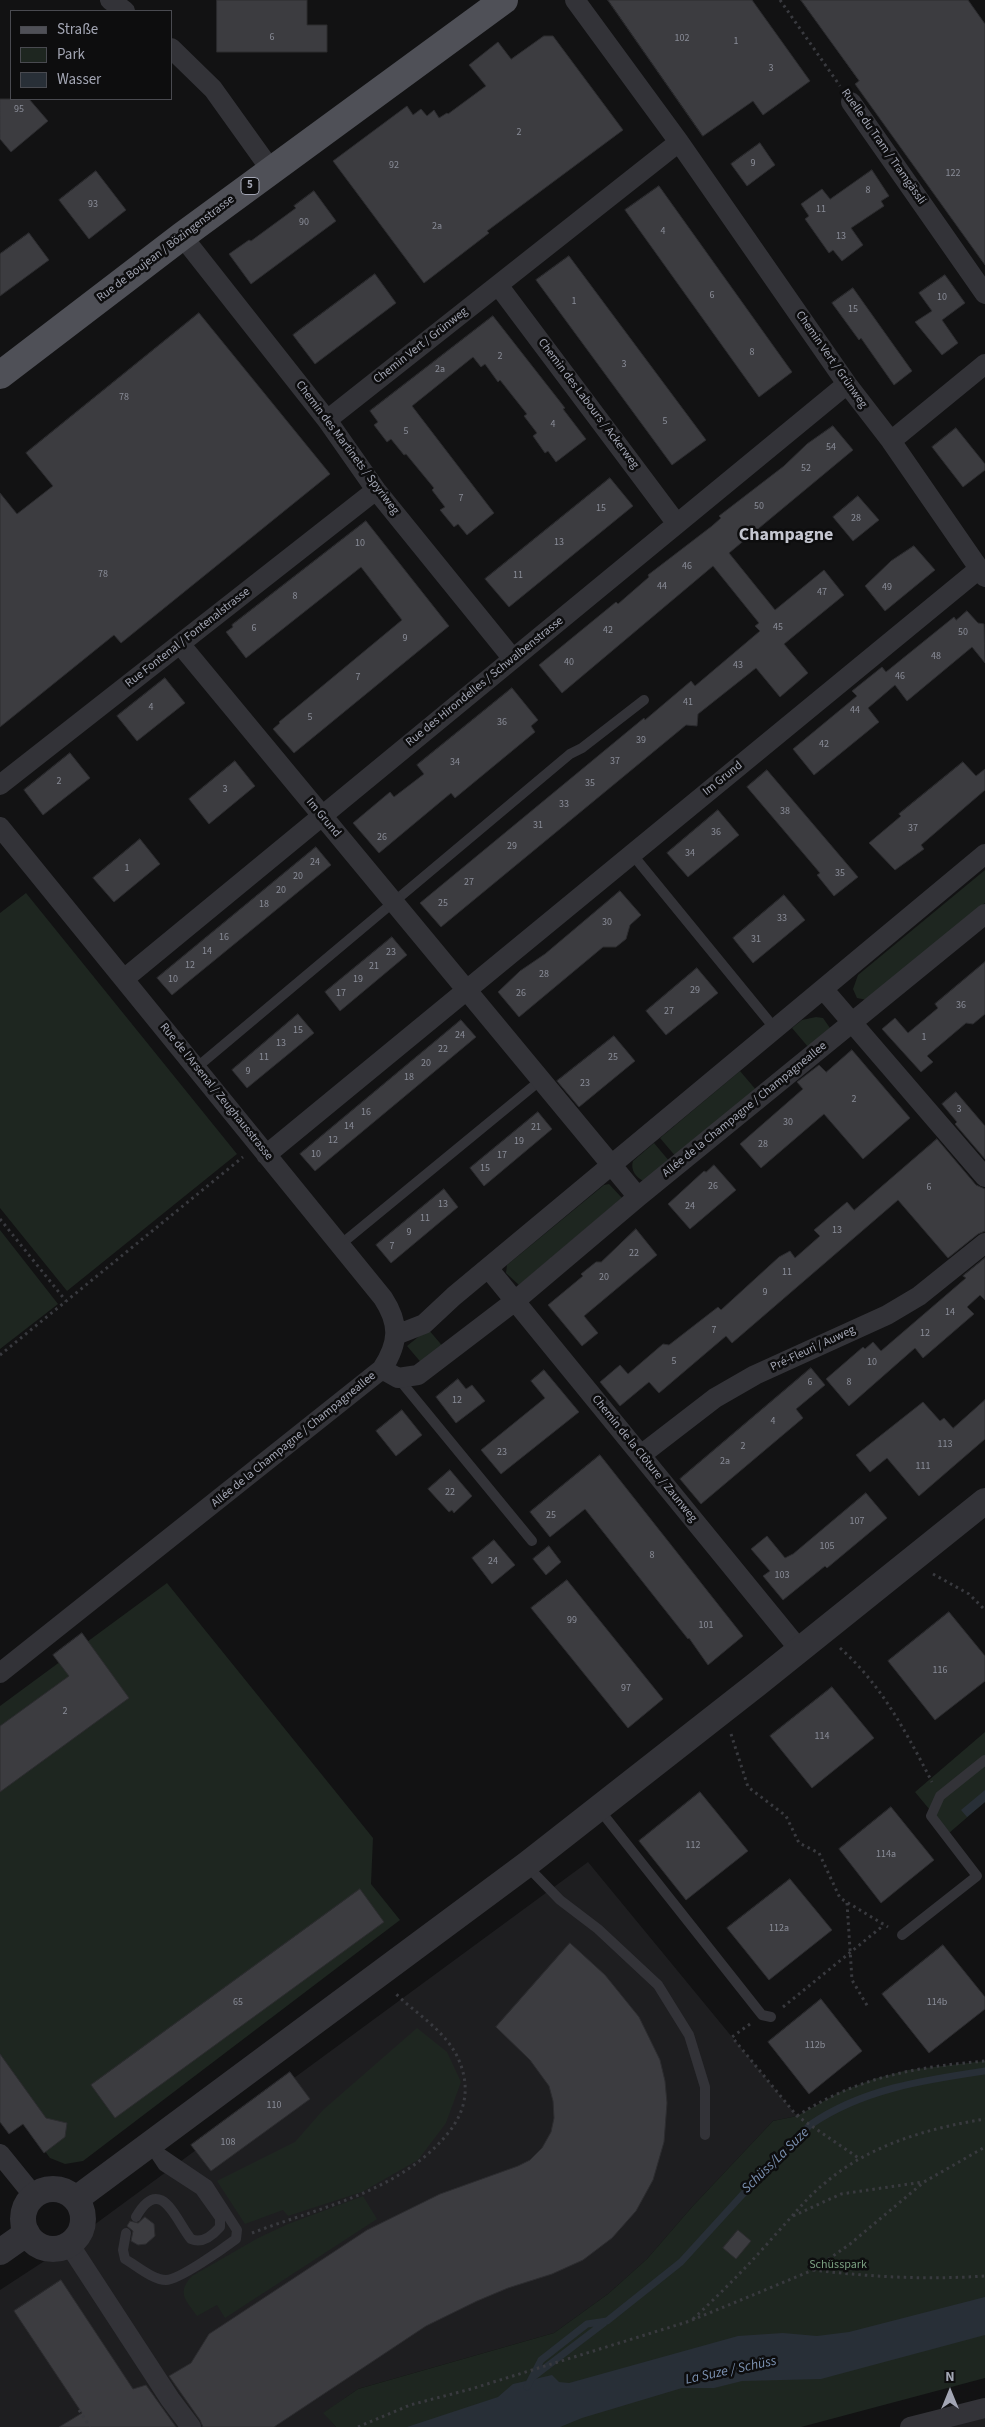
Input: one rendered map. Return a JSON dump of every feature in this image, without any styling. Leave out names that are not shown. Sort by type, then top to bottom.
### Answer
[{"type":"main road","name":"Rue de Boujean / Bözingenstrasse","points":[[0,375],[182,236],[504,0]]},
{"type":"street","points":[[110,0],[124,10]]},
{"type":"street","name":"Chemin Vert / Grünweg","points":[[575,0],[679,142],[847,384],[891,441],[982,573]]},
{"type":"street","points":[[172,49],[213,89],[271,170]]},
{"type":"street","name":"Ruelle du Tram / Tramgässli","points":[[851,102],[985,294]]},
{"type":"street","name":"Chemin Vert / Grünweg","points":[[327,420],[679,142]]},
{"type":"street","name":"Chemin des Martinets / Spyriweg","points":[[182,236],[327,420],[376,490],[513,659]]},
{"type":"street","name":"Chemin des Labours / Ackerweg","points":[[498,285],[677,524]]},
{"type":"street","points":[[891,441],[985,364]]},
{"type":"street","name":"Rue des Hirondelles / Schwalbenstrasse","points":[[124,980],[847,384]]},
{"type":"street","name":"Rue Fontenal / Fontenalstrasse","points":[[0,786],[376,490]]},
{"type":"street","name":"Im Grund","points":[[257,1154],[467,990],[632,854],[982,573]]},
{"type":"street","name":"Im Grund","points":[[180,644],[322,817],[614,1165]]},
{"type":"street","name":"Rue de l'Arsenal / Zeughausstrasse","points":[[0,827],[196,1068],[257,1154],[340,1245],[393,1314],[396,1335],[389,1360],[390,1373]]},
{"type":"street","points":[[396,1335],[424,1324],[488,1268],[614,1165],[985,854]]},
{"type":"street","name":"Allée de la Champagne / Champagneallee","points":[[0,1673],[390,1373],[418,1375],[515,1301],[638,1197],[985,914]]},
{"type":"street","points":[[824,990],[985,1177]]},
{"type":"street","points":[[614,1165],[638,1197]]},
{"type":"street","name":"Pré-Fleuri / Auweg","points":[[641,1455],[720,1395],[755,1375],[887,1315],[911,1301],[955,1269],[985,1243]]},
{"type":"street","name":"Chemin de la Clôture / Zaunweg","points":[[488,1268],[799,1650]]},
{"type":"street","points":[[76,2199],[526,1865],[985,1501]]},
{"type":"street","points":[[0,2154],[34,2196]]},
{"type":"street","points":[[60,2190],[76,2199],[81,2208],[82,2228],[77,2237],[69,2244],[50,2249],[41,2246],[27,2233],[24,2226],[25,2210],[34,2196],[42,2192],[60,2190]]},
{"type":"street","points":[[0,2252],[27,2233]]},
{"type":"street","points":[[69,2244],[170,2399],[191,2427]]},
{"type":"street","points":[[910,2427],[985,2408]]},
{"type":"lane","points":[[196,1068],[570,754],[582,748],[644,700]]},
{"type":"lane","points":[[632,854],[776,1030]]},
{"type":"lane","points":[[340,1245],[542,1079]]},
{"type":"lane","points":[[390,1373],[532,1541]]},
{"type":"lane","points":[[902,1935],[977,1876],[931,1816],[940,1796],[985,1760]]},
{"type":"lane","points":[[599,1808],[766,2016]]},
{"type":"lane","points":[[526,1865],[560,1900],[598,1929],[658,1985],[689,2035],[705,2087],[705,2135]]},
{"type":"lane","points":[[136,2217],[145,2204],[155,2200],[162,2200],[169,2204],[188,2235],[197,2241],[212,2234],[220,2227],[221,2222],[200,2190],[163,2166],[148,2144]]},
{"type":"lane","points":[[126,2233],[123,2250],[126,2259],[154,2277],[168,2281],[236,2239],[237,2230],[208,2185],[148,2144]]},
{"type":"path","name":"Ruelle du Tram / Tramgässli","points":[[780,0],[851,102]]},
{"type":"path","points":[[0,1355],[66,1301],[257,1154]]},
{"type":"path","points":[[0,1219],[66,1301]]},
{"type":"path","points":[[932,1574],[969,1594],[985,1610]]},
{"type":"path","points":[[840,1648],[859,1665],[897,1715],[940,1796]]},
{"type":"path","points":[[730,1734],[748,1787],[786,1816],[799,1843],[819,1853],[840,1898],[902,1935]]},
{"type":"path","points":[[847,1902],[852,1980],[868,2007]]},
{"type":"path","points":[[860,2159],[797,2116],[732,2037],[766,2016],[884,1925]]},
{"type":"path","points":[[236,2235],[252,2233],[368,2192],[418,2164],[433,2151],[458,2119],[464,2106],[466,2090],[464,2074],[457,2057],[437,2029],[394,1992]]},
{"type":"path","points":[[797,2116],[840,2092],[874,2079],[908,2070],[985,2061]]},
{"type":"path","points":[[690,2321],[730,2285],[791,2217],[826,2182],[860,2159],[912,2137],[954,2124],[985,2119]]},
{"type":"path","points":[[358,2427],[410,2404],[471,2389],[690,2321],[812,2270],[850,2244],[924,2182],[985,2147]]},
{"type":"path","points":[[791,2217],[841,2194],[924,2182]]},
{"type":"path","points":[[812,2270],[864,2276],[928,2279],[985,2276]]},
{"type":"path","points":[[78,2410],[90,2427]]},
{"type":"shaded area","points":[[588,1862],[797,2116],[773,2121],[692,2207],[647,2259],[608,2294],[554,2333],[358,2389],[324,2413],[336,2427],[0,2427],[0,2290],[49,2258]]},
{"type":"shaded area","points":[[985,2405],[985,2427],[906,2427]]},
{"type":"green space","points":[[985,870],[985,903],[867,1000],[857,998],[853,989],[858,975]]},
{"type":"green space","points":[[26,893],[237,1154],[67,1291],[0,1208],[0,913]]},
{"type":"green space","points":[[816,1017],[823,1018],[830,1028],[809,1048],[792,1028],[802,1020]]},
{"type":"green space","points":[[740,1071],[757,1091],[677,1158],[660,1138]]},
{"type":"green space","points":[[654,1143],[670,1162],[643,1181],[634,1173],[633,1161]]},
{"type":"green space","points":[[609,1184],[622,1198],[519,1285],[506,1273],[507,1265],[604,1185]]},
{"type":"green space","points":[[0,1230],[58,1304],[0,1349]]},
{"type":"green space","points":[[428,1329],[445,1349],[424,1366],[407,1346]]},
{"type":"green space","points":[[167,1583],[373,1838],[371,1884],[400,1920],[83,2161],[65,2164],[50,2158],[0,2090],[0,1706]]},
{"type":"green space","points":[[985,1732],[985,1802],[949,1833],[915,1792]]},
{"type":"green space","points":[[417,2028],[447,2052],[461,2082],[446,2123],[418,2160],[362,2192],[288,2216],[283,2210],[245,2224],[217,2181],[295,2142],[323,2110]]},
{"type":"green space","name":"Schüsspark","points":[[985,2061],[985,2378],[801,2427],[336,2427],[323,2413],[358,2389],[554,2333],[608,2294],[647,2259],[692,2207],[773,2121],[797,2116],[840,2092],[874,2079],[908,2070]]},
{"type":"green space","points":[[363,2196],[377,2219],[225,2318],[217,2305],[197,2316],[186,2301],[184,2287],[192,2276],[258,2238],[288,2224]]},
{"type":"water","points":[[985,1790],[985,1802],[967,1817],[961,1810]]},
{"type":"water","name":"La Suze / Schüss","points":[[985,2297],[985,2335],[821,2379],[742,2381],[714,2388],[682,2388],[582,2418],[560,2427],[407,2427],[498,2397],[513,2384],[552,2375],[559,2382],[569,2383],[738,2336],[783,2333],[817,2336],[849,2332]]},
{"type":"building","points":[[217,0],[307,0],[307,25],[327,25],[327,52],[217,52]]},
{"type":"building","points":[[608,0],[752,0],[810,81],[763,115],[753,101],[703,136]]},
{"type":"building","points":[[801,0],[968,0],[985,24],[985,265],[855,84],[859,81]]},
{"type":"building","points":[[544,36],[553,36],[623,130],[487,231],[489,233],[424,283],[333,161],[407,106],[413,115],[421,109],[427,116],[434,110],[439,118],[448,114],[486,86],[469,65],[498,42],[511,59]]},
{"type":"building","points":[[0,99],[30,100],[48,121],[11,152],[0,139]]},
{"type":"building","points":[[760,143],[775,165],[747,186],[731,164]]},
{"type":"building","points":[[872,170],[889,196],[881,201],[884,206],[851,228],[863,245],[842,261],[833,250],[829,253],[805,219],[809,216],[801,204],[822,189],[830,199]]},
{"type":"building","points":[[96,171],[126,210],[89,239],[59,200]]},
{"type":"building","points":[[659,186],[792,372],[759,397],[625,210]]},
{"type":"building","points":[[314,191],[336,221],[251,284],[229,254],[249,240],[251,241],[296,208],[294,206]]},
{"type":"building","points":[[29,233],[49,260],[0,296],[0,254]]},
{"type":"building","points":[[569,256],[706,440],[672,465],[536,280]]},
{"type":"building","points":[[375,274],[396,303],[315,364],[293,335]]},
{"type":"building","points":[[945,275],[965,303],[942,320],[958,343],[942,355],[915,322],[932,311],[919,293]]},
{"type":"building","points":[[853,288],[912,371],[894,385],[861,338],[859,340],[832,303]]},
{"type":"building","points":[[199,313],[330,474],[121,643],[114,635],[0,727],[0,493],[17,514],[53,486],[26,453]]},
{"type":"building","points":[[493,316],[565,408],[563,409],[586,439],[556,462],[548,451],[545,453],[533,436],[537,433],[524,416],[527,414],[500,380],[498,382],[485,364],[481,367],[473,357],[412,406],[494,513],[467,535],[458,524],[454,527],[440,510],[445,507],[432,490],[434,488],[391,439],[387,442],[374,425],[378,422],[370,411]]},
{"type":"building","points":[[833,426],[853,450],[729,553],[775,610],[824,570],[844,595],[784,644],[808,673],[780,697],[756,668],[698,714],[697,726],[686,725],[441,927],[420,903],[644,718],[645,720],[691,681],[695,686],[760,631],[755,626],[759,623],[713,566],[562,693],[539,665],[616,602],[618,604],[649,577],[648,575],[712,526],[721,518],[719,516],[784,466],[807,444]]},
{"type":"building","points":[[956,428],[985,464],[985,470],[963,487],[932,447]]},
{"type":"building","points":[[610,478],[633,506],[509,607],[485,579]]},
{"type":"building","points":[[858,496],[879,520],[853,541],[833,517]]},
{"type":"building","points":[[366,521],[449,626],[294,753],[273,729],[402,620],[361,567],[246,658],[226,632],[233,627],[232,625]]},
{"type":"building","points":[[914,546],[935,570],[885,611],[865,586],[891,561]]},
{"type":"building","points":[[967,611],[978,623],[984,624],[985,663],[972,647],[907,701],[895,685],[868,708],[879,722],[814,775],[793,749],[857,696],[852,691],[882,667],[886,672],[954,617],[956,620]]},
{"type":"building","points":[[165,678],[185,703],[137,741],[117,716]]},
{"type":"building","points":[[512,688],[538,720],[531,726],[535,732],[455,798],[451,793],[379,853],[353,823],[390,792],[394,797],[424,774],[417,765]]},
{"type":"building","points":[[70,753],[90,778],[43,815],[24,790]]},
{"type":"building","points":[[235,761],[255,786],[209,824],[189,799]]},
{"type":"building","points":[[963,762],[976,776],[985,769],[985,790],[921,845],[924,849],[895,870],[869,843],[901,816],[899,814]]},
{"type":"building","points":[[767,770],[858,877],[834,896],[817,875],[820,873],[747,787]]},
{"type":"building","points":[[718,810],[739,835],[688,877],[667,853]]},
{"type":"building","points":[[140,839],[160,864],[114,902],[93,878]]},
{"type":"building","points":[[316,847],[331,865],[172,995],[157,978]]},
{"type":"building","points":[[620,891],[641,915],[630,925],[626,939],[616,947],[603,947],[519,1017],[498,992],[520,971],[545,954]]},
{"type":"building","points":[[784,895],[805,920],[753,963],[733,938]]},
{"type":"building","points":[[392,937],[407,955],[340,1011],[325,992]]},
{"type":"building","points":[[985,962],[985,1014],[973,1024],[966,1023],[927,1056],[933,1062],[921,1072],[882,1029],[895,1018],[908,1033],[938,1008],[935,1004]]},
{"type":"building","points":[[697,968],[718,993],[666,1035],[646,1011]]},
{"type":"building","points":[[298,1014],[314,1033],[247,1088],[232,1070]]},
{"type":"building","points":[[461,1020],[476,1037],[315,1171],[300,1154]]},
{"type":"building","points":[[614,1036],[635,1061],[579,1107],[557,1081]]},
{"type":"building","points":[[852,1050],[910,1118],[863,1159],[824,1114],[761,1168],[740,1144],[803,1089],[797,1082],[819,1065],[826,1072]]},
{"type":"building","points":[[956,1092],[985,1126],[985,1159],[955,1124],[957,1122],[942,1104]]},
{"type":"building","points":[[538,1112],[552,1129],[484,1186],[470,1168]]},
{"type":"building","points":[[937,1139],[976,1185],[985,1189],[985,1231],[978,1234],[948,1258],[898,1200],[732,1343],[726,1336],[659,1393],[649,1382],[620,1406],[600,1382],[620,1365],[628,1374],[663,1344],[669,1345],[718,1307],[721,1310],[779,1257],[790,1251],[795,1258],[820,1236],[814,1230],[847,1202],[854,1210]]},
{"type":"building","points":[[714,1165],[736,1190],[690,1229],[668,1204],[704,1171],[706,1172]]},
{"type":"building","points":[[444,1189],[458,1207],[391,1263],[376,1245]]},
{"type":"building","points":[[636,1229],[657,1255],[584,1316],[598,1333],[582,1346],[548,1305],[583,1276],[581,1274],[596,1262],[601,1262]]},
{"type":"building","points":[[985,1258],[985,1300],[980,1295],[967,1307],[974,1314],[923,1358],[915,1348],[849,1406],[826,1379],[863,1347],[865,1349],[873,1342],[881,1351],[966,1278],[963,1276]]},
{"type":"building","points":[[811,1368],[825,1385],[796,1409],[803,1418],[701,1504],[680,1479]]},
{"type":"building","points":[[544,1370],[579,1412],[501,1474],[481,1450],[545,1398],[531,1381]]},
{"type":"building","points":[[458,1379],[466,1389],[472,1385],[485,1401],[456,1423],[436,1397]]},
{"type":"building","points":[[985,1400],[985,1439],[919,1496],[887,1458],[870,1472],[856,1455],[923,1402],[940,1421],[944,1418],[953,1428]]},
{"type":"building","points":[[402,1410],[422,1435],[396,1456],[376,1431]]},
{"type":"building","points":[[600,1455],[743,1636],[708,1665],[689,1638],[585,1509],[550,1537],[530,1512]]},
{"type":"building","points":[[450,1470],[472,1496],[454,1513],[452,1510],[449,1512],[428,1489]]},
{"type":"building","points":[[866,1493],[887,1518],[827,1568],[825,1566],[783,1600],[763,1576],[770,1571],[751,1549],[767,1536],[785,1558],[793,1554]]},
{"type":"building","points":[[494,1540],[515,1565],[492,1584],[472,1558]]},
{"type":"building","points":[[549,1546],[561,1562],[546,1575],[533,1559]]},
{"type":"building","points":[[567,1580],[663,1699],[628,1728],[531,1608]]},
{"type":"building","points":[[949,1612],[985,1656],[985,1681],[935,1720],[888,1661]]},
{"type":"building","points":[[82,1633],[129,1698],[0,1792],[0,1726],[69,1676],[53,1655]]},
{"type":"building","points":[[832,1687],[874,1738],[812,1788],[770,1736]]},
{"type":"building","points":[[700,1792],[748,1851],[686,1900],[639,1841]]},
{"type":"building","points":[[891,1807],[934,1860],[881,1903],[839,1849]]},
{"type":"building","points":[[790,1879],[832,1930],[769,1980],[727,1928]]},
{"type":"building","points":[[360,1889],[384,1922],[115,2118],[91,2085]]},
{"type":"building","points":[[570,1943],[605,1975],[639,2017],[660,2060],[665,2081],[667,2103],[664,2142],[653,2180],[636,2211],[612,2238],[583,2260],[552,2274],[508,2288],[477,2301],[426,2326],[274,2427],[203,2427],[169,2376],[191,2363],[209,2334],[367,2230],[440,2194],[518,2166],[530,2160],[542,2148],[551,2132],[554,2118],[553,2101],[549,2086],[530,2060],[496,2027]]},
{"type":"building","points":[[943,1945],[985,1997],[985,2009],[929,2053],[882,1994]]},
{"type":"building","points":[[821,1999],[862,2051],[809,2094],[768,2042]]},
{"type":"building","points":[[0,2054],[46,2118],[67,2123],[65,2137],[44,2153],[23,2124],[9,2134],[0,2122]]},
{"type":"building","points":[[290,2072],[310,2099],[211,2171],[191,2145]]},
{"type":"building","points":[[145,2217],[154,2224],[155,2236],[146,2244],[138,2245],[131,2241],[133,2231],[127,2226],[130,2221],[138,2223]]},
{"type":"building","points":[[738,2230],[751,2241],[736,2259],[723,2248]]},
{"type":"building","points":[[61,2280],[133,2389],[146,2385],[176,2427],[59,2427],[82,2413],[14,2311]]},
{"type":"waterway","name":"Schüss/La Suze","points":[[527,2387],[541,2360],[587,2324],[607,2321],[681,2262],[810,2125],[830,2113],[872,2094],[939,2078],[985,2071]]},
{"type":"waterway","name":"Schüss/La Suze","points":[[533,2377],[604,2323]]},
{"type":"district","name":"Champagne","points":[[786,536]]}]
